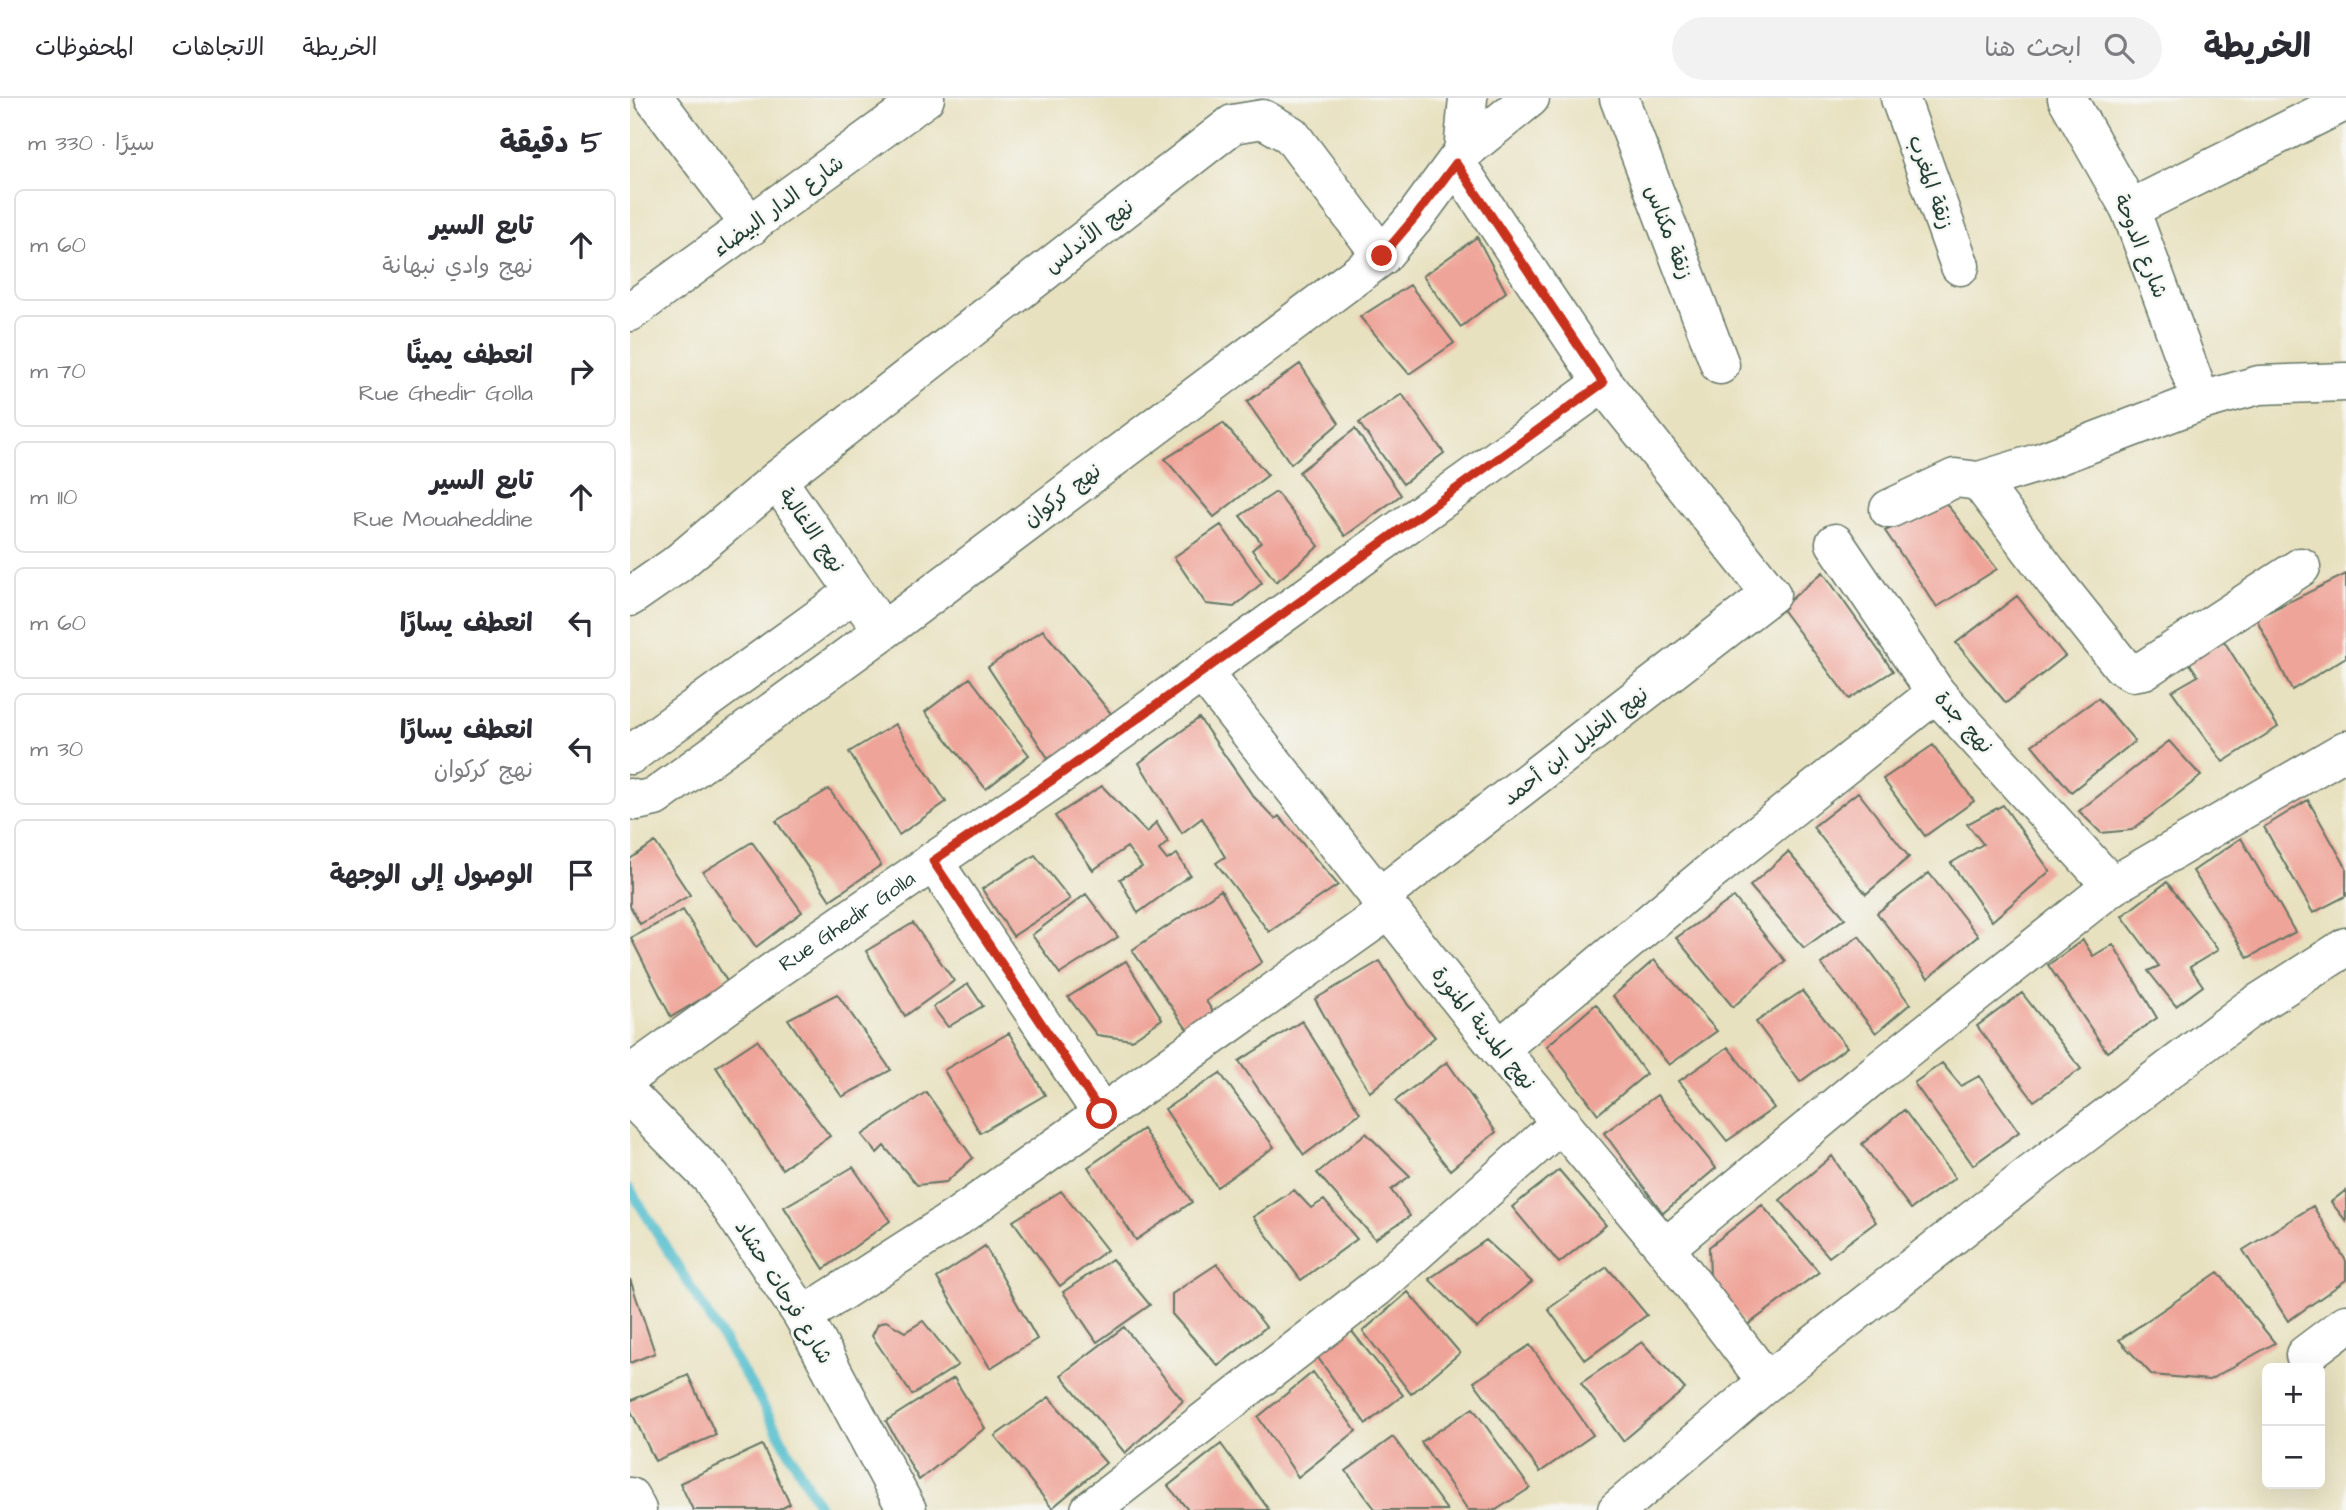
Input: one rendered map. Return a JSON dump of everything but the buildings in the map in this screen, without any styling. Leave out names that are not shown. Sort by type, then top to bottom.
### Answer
[{"type":"street","points":[[654,98],[751,226]]},
{"type":"street","name":"شارع الدار البيضاء","points":[[630,312],[925,98]]},
{"type":"street","points":[[1468,98],[1460,157],[1603,383]]},
{"type":"street","name":"نهج كركوان","points":[[630,798],[638,801],[656,797],[883,631],[1382,256],[1460,157],[1530,98]]},
{"type":"street","name":"زنقة مكناس","points":[[1619,98],[1720,365]]},
{"type":"street","name":"زنقة المغرب","points":[[1900,98],[1960,266]]},
{"type":"street","name":"شارع الدوحة","points":[[2067,98],[2130,209],[2201,401]]},
{"type":"street","points":[[2130,209],[2346,101]]},
{"type":"street","name":"نهج الأندلس","points":[[778,480],[1233,124],[1263,119],[1292,135],[1382,256]]},
{"type":"street","points":[[1889,509],[1955,478],[1979,481],[2041,462],[2201,401],[2259,385],[2346,382]]},
{"type":"street","name":"نهج الخليل ابن أحمد","points":[[803,1316],[956,1218],[1102,1114],[1384,904],[1771,594],[1603,383]]},
{"type":"street","name":"Rue Ghedir Golla","points":[[630,1075],[1051,781],[1603,383]]},
{"type":"street","name":"نهج الاغالبة","points":[[630,597],[676,565],[778,480],[883,631]]},
{"type":"street","points":[[1979,481],[2122,666],[2132,672],[2144,670],[2301,567]]},
{"type":"street","name":"نهج جدة","points":[[1835,543],[1936,693],[2112,886]]},
{"type":"street","points":[[630,755],[855,592]]},
{"type":"street","name":"نهج المدينة المنورة","points":[[1202,673],[1499,1049],[1665,1248],[1767,1382]]},
{"type":"street","points":[[1499,1049],[1707,875],[1936,693]]},
{"type":"street","points":[[1665,1248],[1876,1073],[2112,886],[2346,750]]},
{"type":"street","points":[[933,861],[1102,1114]]},
{"type":"street","points":[[1617,1510],[1767,1382],[2030,1175],[2249,1009],[2346,947]]},
{"type":"street","name":"شارع فرحات حشاد","points":[[630,1096],[711,1178],[803,1316],[907,1510]]},
{"type":"street","points":[[1090,1510],[1376,1288],[1562,1122]]},
{"type":"street","points":[[2305,1355],[2346,1324]]},
{"type":"street","points":[[630,1497],[637,1510]]},
{"type":"waterway","points":[[630,1189],[758,1396],[821,1510]]},
{"type":"route","points":[[1102,1114],[933,861],[1051,781],[1603,383],[1456,163],[1382,256]]}]
